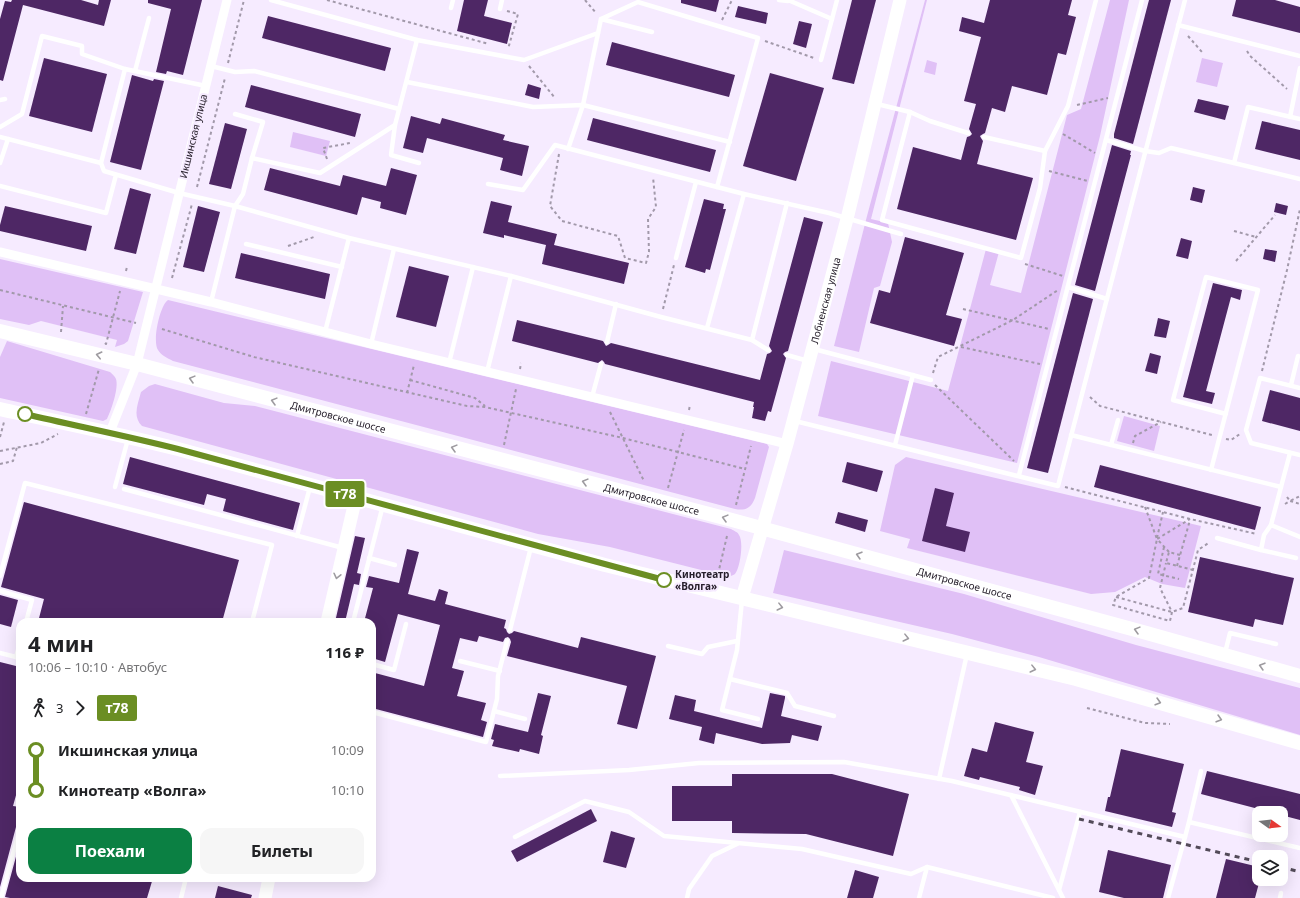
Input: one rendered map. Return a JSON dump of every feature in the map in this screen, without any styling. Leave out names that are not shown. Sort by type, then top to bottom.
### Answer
[{"type":"main road","name":"Дмитровское шоссе","points":[[0,332],[137,364],[762,528],[1300,676]]},
{"type":"main road","points":[[2,415],[110,432],[649,576],[1118,690],[1300,743]]},
{"type":"street","name":"Икшинская улица","points":[[110,432],[137,364],[227,0]]},
{"type":"street","name":"Лобненская улица","points":[[742,598],[787,444],[847,219],[900,0]]},
{"type":"street","points":[[0,252],[156,288],[371,344],[787,444]]},
{"type":"street","points":[[328,618],[356,497]]},
{"type":"street","points":[[265,898],[268,882]]},
{"type":"lane","points":[[271,0],[417,40],[524,60],[598,33]]},
{"type":"lane","points":[[291,6],[293,0]]},
{"type":"lane","points":[[451,8],[453,0]]},
{"type":"lane","points":[[500,9],[502,0]]},
{"type":"lane","points":[[779,0],[788,0],[832,19]]},
{"type":"lane","points":[[821,60],[837,0]]},
{"type":"lane","points":[[910,112],[882,220],[1021,258],[1040,188],[1045,151],[1068,106],[1096,0]]},
{"type":"lane","points":[[1019,476],[1142,0]]},
{"type":"lane","points":[[793,421],[1058,486],[1185,0]]},
{"type":"lane","points":[[601,19],[638,2],[758,38],[717,187]]},
{"type":"lane","points":[[135,71],[149,18]]},
{"type":"lane","points":[[601,19],[652,32]]},
{"type":"lane","points":[[568,149],[583,104],[601,19]]},
{"type":"lane","points":[[1178,25],[1300,56]]},
{"type":"lane","points":[[0,127],[22,114],[42,36],[82,46],[82,54],[125,68],[206,86]]},
{"type":"lane","points":[[417,40],[395,125],[391,155],[419,163]]},
{"type":"lane","points":[[211,66],[235,72],[254,71],[399,109]]},
{"type":"lane","points":[[125,68],[101,163],[104,171],[179,193],[235,206],[349,238],[511,276],[752,340],[768,350]]},
{"type":"lane","points":[[1290,117],[1300,68]]},
{"type":"lane","points":[[407,82],[533,108],[583,104],[730,142]]},
{"type":"lane","points":[[875,104],[910,112],[930,121],[968,133]]},
{"type":"lane","points":[[1234,163],[1248,106],[1300,120]]},
{"type":"lane","points":[[211,302],[235,206],[243,194],[263,122],[235,114]]},
{"type":"lane","points":[[252,158],[320,173],[395,125]]},
{"type":"lane","points":[[0,137],[101,163]]},
{"type":"lane","points":[[984,137],[1045,151]]},
{"type":"lane","points":[[0,163],[8,139]]},
{"type":"lane","points":[[1106,140],[1145,151],[1159,153],[1171,148],[1300,179]]},
{"type":"lane","points":[[488,184],[523,190],[555,146],[744,194],[787,203],[901,234]]},
{"type":"lane","points":[[0,186],[106,213],[116,174]]},
{"type":"lane","points":[[676,258],[696,182]]},
{"type":"lane","points":[[707,328],[744,194]]},
{"type":"lane","points":[[752,340],[787,203]]},
{"type":"lane","points":[[325,332],[349,238]]},
{"type":"lane","points":[[246,244],[342,267]]},
{"type":"lane","points":[[371,344],[394,249]]},
{"type":"lane","points":[[449,363],[473,267]]},
{"type":"lane","points":[[487,372],[511,276]]},
{"type":"lane","points":[[1211,470],[1220,437],[1226,414],[1258,290],[1206,277],[1173,400],[1226,414]]},
{"type":"lane","points":[[1069,283],[1107,299]]},
{"type":"lane","points":[[607,342],[616,304]]},
{"type":"lane","points":[[787,355],[811,355],[913,375],[931,380]]},
{"type":"lane","points":[[1291,385],[1298,356]]},
{"type":"lane","points":[[592,397],[601,364]]},
{"type":"lane","points":[[895,445],[913,375]]},
{"type":"lane","points":[[1300,388],[1260,378],[1246,430],[1250,443],[1300,455]]},
{"type":"lane","points":[[1111,444],[1118,420]]},
{"type":"lane","points":[[1071,435],[1280,488]]},
{"type":"lane","points":[[116,486],[129,437]]},
{"type":"lane","points":[[1261,550],[1264,535],[1271,525],[1290,452]]},
{"type":"lane","points":[[0,576],[25,483],[272,545],[253,618]]},
{"type":"lane","points":[[297,536],[310,485]]},
{"type":"lane","points":[[124,489],[344,548]]},
{"type":"lane","points":[[354,618],[383,505]]},
{"type":"lane","points":[[1271,525],[1300,536]]},
{"type":"lane","points":[[1217,538],[1296,558]]},
{"type":"lane","points":[[510,630],[532,545]]},
{"type":"lane","points":[[370,558],[394,565]]},
{"type":"lane","points":[[0,591],[32,600],[27,618]]},
{"type":"lane","points":[[742,598],[737,650],[722,710],[758,719]]},
{"type":"lane","points":[[376,665],[394,670],[406,624]]},
{"type":"lane","points":[[1225,655],[1230,633],[1276,644]]},
{"type":"lane","points":[[376,713],[486,742],[497,699],[500,671],[507,641]]},
{"type":"lane","points":[[668,646],[702,654],[708,647],[737,641]]},
{"type":"lane","points":[[0,653],[16,657]]},
{"type":"lane","points":[[939,779],[967,653]]},
{"type":"lane","points":[[460,661],[500,671]]},
{"type":"lane","points":[[730,679],[787,694],[795,706],[834,716]]},
{"type":"lane","points":[[494,711],[525,719]]},
{"type":"lane","points":[[500,776],[629,770],[699,763],[844,762],[939,779],[1185,836]]},
{"type":"lane","points":[[1168,898],[1189,822],[1201,771]]},
{"type":"lane","points":[[1011,795],[1063,898]]},
{"type":"lane","points":[[514,837],[585,801],[629,812],[664,836],[802,849],[911,874],[927,867],[1054,898]]},
{"type":"lane","points":[[1059,890],[1080,812]]},
{"type":"lane","points":[[1189,822],[1300,848]]},
{"type":"lane","points":[[1,898],[16,843]]},
{"type":"lane","points":[[687,898],[689,889],[712,856],[739,844]]},
{"type":"lane","points":[[919,898],[927,867]]},
{"type":"lane","points":[[180,898],[185,882]]},
{"type":"path","points":[[227,66],[244,0]]},
{"type":"path","points":[[327,0],[493,45]]},
{"type":"path","points":[[585,0],[601,19]]},
{"type":"path","points":[[719,26],[732,0]]},
{"type":"path","points":[[500,9],[518,14],[506,57]]},
{"type":"path","points":[[1178,25],[1202,52]]},
{"type":"path","points":[[758,38],[821,60]]},
{"type":"path","points":[[1241,41],[1250,56],[1294,95]]},
{"type":"path","points":[[524,60],[561,106]]},
{"type":"path","points":[[197,187],[226,73]]},
{"type":"path","points":[[1068,106],[1117,97]]},
{"type":"path","points":[[1055,130],[1101,157]]},
{"type":"path","points":[[330,166],[323,148],[350,143]]},
{"type":"path","points":[[560,147],[550,206],[562,221],[618,236],[625,258],[646,263],[649,252],[648,218],[656,207],[652,170]]},
{"type":"path","points":[[1042,170],[1094,183]]},
{"type":"path","points":[[172,278],[192,204]]},
{"type":"path","points":[[1260,378],[1287,270],[1300,209]]},
{"type":"path","points":[[1236,261],[1275,215]]},
{"type":"path","points":[[1234,231],[1256,237]]},
{"type":"path","points":[[274,250],[328,232]]},
{"type":"path","points":[[661,317],[676,258]]},
{"type":"path","points":[[1021,258],[1020,262],[1069,283]]},
{"type":"path","points":[[106,344],[127,267]]},
{"type":"path","points":[[1021,468],[931,380],[938,357],[961,347],[1013,320],[1069,283]]},
{"type":"path","points":[[0,290],[136,323]]},
{"type":"path","points":[[61,332],[63,305]]},
{"type":"path","points":[[963,309],[1056,331]]},
{"type":"path","points":[[162,329],[254,357],[467,406],[485,406],[745,469]]},
{"type":"path","points":[[961,347],[1047,366]]},
{"type":"path","points":[[407,393],[416,355]]},
{"type":"path","points":[[504,445],[521,363]]},
{"type":"path","points":[[86,414],[99,369]]},
{"type":"path","points":[[410,380],[475,398],[485,406]]},
{"type":"path","points":[[1083,390],[1100,406],[1231,440],[1246,430]]},
{"type":"path","points":[[604,399],[644,481]]},
{"type":"path","points":[[668,488],[690,405]]},
{"type":"path","points":[[0,437],[2,415]]},
{"type":"path","points":[[1131,450],[1135,436],[1161,422]]},
{"type":"path","points":[[0,451],[41,443],[59,434]]},
{"type":"path","points":[[736,505],[751,445]]},
{"type":"path","points":[[0,464],[13,462],[17,447]]},
{"type":"path","points":[[1058,486],[1190,519],[1264,535]]},
{"type":"path","points":[[1280,488],[1290,501],[1300,504]]},
{"type":"path","points":[[1274,511],[1300,496]]},
{"type":"path","points":[[1145,508],[1157,539],[1169,552],[1180,555]]},
{"type":"path","points":[[1163,512],[1149,578],[1116,597],[1113,605],[1170,621],[1172,612],[1160,588],[1169,552]]},
{"type":"path","points":[[1157,539],[1190,519]]},
{"type":"path","points":[[1178,566],[1190,519]]},
{"type":"path","points":[[1116,597],[1172,612],[1183,608],[1198,550],[1234,528]]},
{"type":"path","points":[[718,574],[728,536]]},
{"type":"path","points":[[1164,547],[1158,574],[1180,579]]},
{"type":"path","points":[[1166,563],[1193,570]]},
{"type":"path","points":[[1087,708],[1145,723],[1170,724]]},
{"type":"shaded area","points":[[925,0],[927,0],[871,219],[888,223],[892,242],[880,286],[874,288],[859,352],[834,346]]},
{"type":"shaded area","points":[[1110,0],[1129,0],[1100,136],[1017,463],[818,416],[831,361],[948,391],[986,249],[999,252],[990,285],[1021,293],[1067,115],[1081,109]]},
{"type":"shaded area","points":[[1202,58],[1223,63],[1217,87],[1196,82]]},
{"type":"shaded area","points":[[927,60],[937,63],[935,75],[924,72]]},
{"type":"shaded area","points":[[293,132],[330,141],[326,156],[290,147]]},
{"type":"shaded area","points":[[0,259],[143,292],[128,341],[115,347],[117,340],[41,321],[29,325],[0,319]]},
{"type":"shaded area","points":[[168,300],[767,444],[769,447],[755,498],[748,508],[742,510],[735,509],[173,361],[166,358],[158,350],[156,345],[156,332],[160,316],[165,303]]},
{"type":"shaded area","points":[[7,341],[110,372],[116,379],[117,383],[116,394],[107,419],[103,421],[0,398],[0,357]]},
{"type":"shaded area","points":[[155,384],[224,403],[255,406],[731,529],[738,533],[741,543],[741,555],[737,571],[729,577],[610,547],[538,534],[142,426],[136,414],[141,392],[149,386]]},
{"type":"shaded area","points":[[1124,416],[1160,426],[1154,451],[1117,441]]},
{"type":"shaded area","points":[[906,457],[1201,526],[1185,588],[1162,584],[1145,577],[1115,592],[1091,594],[907,548],[910,539],[880,531],[895,465]]},
{"type":"shaded area","points":[[784,550],[964,594],[1136,645],[1300,688],[1300,735],[1039,657],[952,634],[773,593]]},
{"type":"building","points":[[12,0],[81,0],[98,5],[99,0],[111,0],[104,26],[23,5],[3,81],[0,80],[0,19],[5,1],[11,2]]},
{"type":"building","points":[[148,0],[202,0],[183,75],[167,71],[166,74],[156,72],[171,9],[148,3]]},
{"type":"building","points":[[464,0],[488,0],[484,16],[512,23],[507,44],[457,31]]},
{"type":"building","points":[[681,0],[719,0],[716,12],[681,3]]},
{"type":"building","points":[[852,0],[876,0],[854,84],[832,79]]},
{"type":"building","points":[[990,0],[1072,0],[1068,15],[1076,17],[1066,55],[1058,53],[1047,95],[1012,86],[1005,112],[992,108],[985,133],[980,136],[983,141],[977,164],[1033,178],[1016,240],[897,209],[913,147],[961,160],[967,137],[972,134],[969,129],[976,104],[964,101],[981,37],[959,31],[962,17],[984,23]]},
{"type":"building","points":[[1149,0],[1171,0],[1133,144],[1114,138],[1114,134]]},
{"type":"building","points":[[1236,0],[1275,0],[1300,7],[1300,33],[1232,16]]},
{"type":"building","points":[[738,6],[768,13],[766,24],[735,17]]},
{"type":"building","points":[[268,16],[391,48],[385,71],[262,38]]},
{"type":"building","points":[[799,21],[812,24],[806,48],[793,44]]},
{"type":"building","points":[[612,42],[735,75],[729,97],[606,65]]},
{"type":"building","points":[[44,58],[107,74],[92,132],[29,116]]},
{"type":"building","points":[[770,73],[824,88],[796,181],[743,166]]},
{"type":"building","points":[[132,75],[153,81],[154,79],[164,81],[141,170],[110,162]]},
{"type":"building","points":[[528,84],[541,88],[539,99],[525,95]]},
{"type":"building","points":[[251,85],[361,114],[355,137],[245,107]]},
{"type":"building","points":[[1198,99],[1229,106],[1225,120],[1194,112]]},
{"type":"building","points":[[411,116],[440,124],[442,118],[505,135],[503,140],[529,146],[522,176],[500,170],[503,158],[427,138],[423,153],[403,148]]},
{"type":"building","points":[[593,118],[716,150],[710,172],[587,140]]},
{"type":"building","points":[[1262,121],[1300,130],[1300,160],[1255,149]]},
{"type":"building","points":[[225,123],[247,129],[231,189],[209,184]]},
{"type":"building","points":[[1112,145],[1131,151],[1131,155],[1095,291],[1075,285]]},
{"type":"building","points":[[270,168],[340,186],[343,175],[386,186],[391,168],[417,175],[406,215],[380,208],[381,202],[362,197],[357,215],[264,190]]},
{"type":"building","points":[[1193,187],[1205,190],[1202,203],[1190,200]]},
{"type":"building","points":[[130,188],[151,194],[136,254],[114,249]]},
{"type":"building","points":[[704,199],[724,204],[723,209],[726,209],[710,270],[706,269],[705,273],[685,267]]},
{"type":"building","points":[[491,201],[512,206],[508,222],[557,234],[554,245],[629,263],[624,284],[542,264],[546,245],[504,235],[504,238],[483,233]]},
{"type":"building","points":[[1276,203],[1288,206],[1286,215],[1274,212]]},
{"type":"building","points":[[5,206],[92,226],[86,251],[0,231]]},
{"type":"building","points":[[198,206],[220,212],[204,272],[183,267]]},
{"type":"building","points":[[804,217],[823,222],[788,351],[783,354],[786,358],[771,412],[768,411],[765,421],[752,418],[754,402],[605,364],[602,360],[598,363],[512,341],[517,320],[603,341],[606,346],[611,343],[760,380],[767,354],[772,351],[769,346]]},
{"type":"building","points":[[905,237],[964,253],[946,315],[962,319],[954,346],[870,323],[879,290],[890,293]]},
{"type":"building","points":[[1181,238],[1192,241],[1188,259],[1176,256]]},
{"type":"building","points":[[1265,249],[1277,251],[1275,262],[1263,259]]},
{"type":"building","points":[[241,253],[330,274],[325,299],[235,278]]},
{"type":"building","points":[[409,266],[449,276],[436,327],[396,317]]},
{"type":"building","points":[[1213,283],[1242,290],[1240,300],[1231,297],[1206,391],[1215,393],[1212,404],[1183,397]]},
{"type":"building","points":[[1073,293],[1093,299],[1048,473],[1027,468]]},
{"type":"building","points":[[1158,318],[1170,321],[1166,338],[1154,336]]},
{"type":"building","points":[[1150,353],[1161,356],[1157,374],[1145,371]]},
{"type":"building","points":[[1270,390],[1300,398],[1300,431],[1262,421]]},
{"type":"building","points":[[130,457],[300,503],[293,530],[223,511],[226,499],[207,494],[204,505],[123,484]]},
{"type":"building","points":[[847,462],[883,471],[877,492],[842,482]]},
{"type":"building","points":[[1100,465],[1261,507],[1255,530],[1094,487]]},
{"type":"building","points":[[935,488],[954,493],[946,526],[970,532],[965,552],[922,541]]},
{"type":"building","points":[[24,502],[239,560],[223,618],[39,618],[44,599],[1,587]]},
{"type":"building","points":[[838,512],[868,520],[865,532],[835,523]]},
{"type":"building","points":[[355,536],[365,538],[357,573],[361,574],[359,585],[354,584],[346,618],[336,618]]},
{"type":"building","points":[[407,549],[419,552],[408,594],[435,601],[439,589],[448,592],[445,604],[506,620],[504,628],[509,634],[514,631],[578,648],[581,637],[656,656],[637,729],[617,724],[627,686],[507,656],[511,642],[508,637],[505,638],[503,642],[479,636],[477,642],[460,638],[452,668],[464,671],[457,696],[486,703],[481,720],[487,722],[483,737],[376,709],[376,673],[424,686],[440,625],[398,614],[385,662],[376,659],[376,618],[365,618],[373,588],[366,587],[369,576],[399,583]]},
{"type":"building","points":[[1200,557],[1294,578],[1283,625],[1255,619],[1253,627],[1188,612]]},
{"type":"building","points":[[0,595],[18,600],[11,627],[0,624]]},
{"type":"building","points":[[0,662],[16,666],[16,795],[13,806],[16,806],[16,827],[0,887]]},
{"type":"building","points":[[538,693],[551,696],[541,735],[543,736],[539,754],[520,749],[519,752],[492,746],[494,740],[491,739],[495,724],[528,732]]},
{"type":"building","points":[[770,693],[785,696],[781,716],[822,726],[818,741],[792,735],[790,743],[762,744],[716,733],[714,744],[699,740],[702,727],[669,719],[675,695],[696,700],[694,711],[762,728]]},
{"type":"building","points":[[995,722],[1034,732],[1026,762],[1043,766],[1035,795],[1019,790],[1020,787],[980,777],[979,780],[964,776],[972,748],[987,752]]},
{"type":"building","points":[[1121,749],[1184,764],[1172,812],[1176,813],[1172,827],[1105,811],[1108,797],[1110,797]]},
{"type":"building","points":[[1207,771],[1300,794],[1300,820],[1288,817],[1288,806],[1252,806],[1252,807],[1201,794]]},
{"type":"building","points":[[732,774],[832,774],[909,794],[893,856],[806,834],[732,833],[732,821],[672,821],[672,786],[732,786]]},
{"type":"building","points":[[591,809],[597,821],[517,862],[511,851]]},
{"type":"building","points":[[611,831],[635,838],[626,868],[603,862]]},
{"type":"building","points":[[1108,850],[1171,865],[1163,898],[1124,898],[1099,892]]},
{"type":"building","points":[[16,857],[16,882],[152,882],[147,898],[5,897]]},
{"type":"building","points":[[1226,859],[1252,865],[1252,886],[1258,886],[1255,898],[1216,898]]},
{"type":"building","points":[[855,870],[879,877],[873,898],[847,898]]},
{"type":"building","points":[[218,886],[252,895],[251,898],[215,898]]},
{"type":"railway","points":[[1079,819],[1252,860]]},
{"type":"railway","points":[[1288,869],[1300,872]]},
{"type":"bus line","name":"т78","points":[[25,414],[82,428],[110,432],[178,449],[664,580]]},
{"type":"place","name":"Кинотеатр «Волга»","points":[[664,580]]}]
